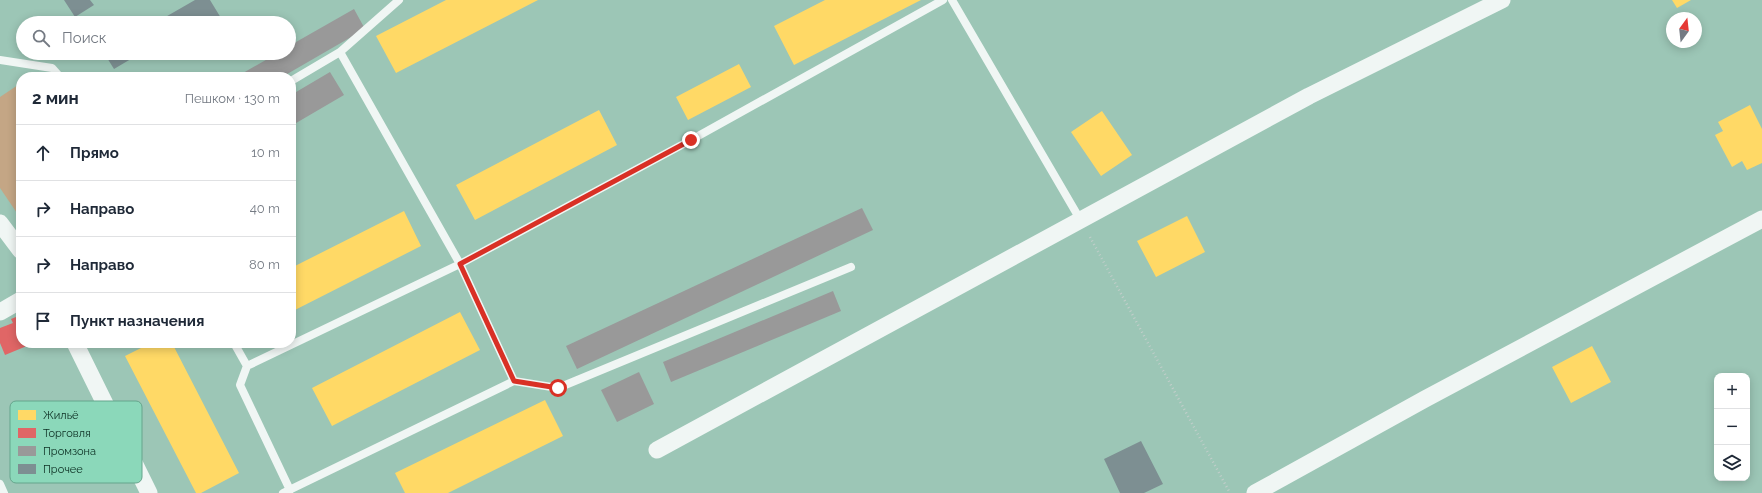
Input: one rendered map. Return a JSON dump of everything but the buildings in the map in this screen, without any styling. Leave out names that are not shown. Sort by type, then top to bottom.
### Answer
[{"type":"street","points":[[657,450],[1310,96],[1502,0]]},
{"type":"street","points":[[1255,493],[1439,392],[1762,219]]},
{"type":"street","points":[[0,223],[16,245]]},
{"type":"street","points":[[0,298],[16,301]]},
{"type":"street","points":[[0,312],[16,303]]},
{"type":"street","points":[[77,348],[104,401]]},
{"type":"street","points":[[142,479],[149,493]]},
{"type":"lane","points":[[296,78],[340,52],[399,0]]},
{"type":"lane","points":[[296,343],[460,264],[691,140],[943,0]]},
{"type":"lane","points":[[952,0],[1081,220]]},
{"type":"lane","points":[[340,52],[460,264],[514,381]]},
{"type":"lane","points":[[0,60],[52,68],[56,72]]},
{"type":"lane","points":[[285,348],[247,366],[240,385],[286,492],[514,381],[558,388],[851,267]]},
{"type":"lane","points":[[237,348],[247,366]]},
{"type":"lane","points":[[0,484],[4,493]]},
{"type":"path","points":[[1081,220],[1230,493]]},
{"type":"shaded area","points":[[16,86],[16,212],[0,188],[0,97]]},
{"type":"route","points":[[558,388],[514,381],[460,264],[691,140]]}]
